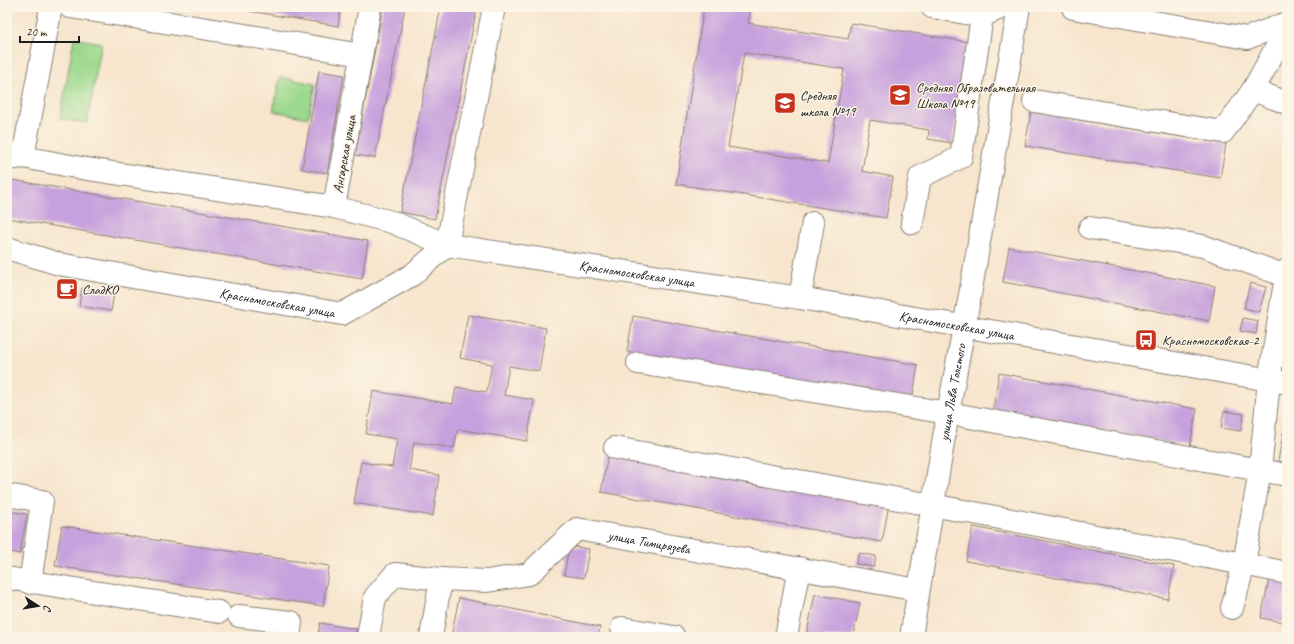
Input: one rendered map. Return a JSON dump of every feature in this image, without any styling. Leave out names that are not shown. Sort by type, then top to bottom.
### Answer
[{"type":"street","points":[[51,7],[15,158],[334,207]]},
{"type":"street","points":[[70,7],[361,55]]},
{"type":"street","name":"Ангарская улица","points":[[370,7],[334,207],[392,222],[447,245]]},
{"type":"street","points":[[447,245],[494,7]]},
{"type":"street","points":[[932,7],[982,16],[1012,7]]},
{"type":"street","name":"улица Льва Толстого","points":[[911,637],[932,505],[964,326],[1012,7]]},
{"type":"street","points":[[1074,8],[1247,38],[1287,23]]},
{"type":"street","points":[[912,223],[920,176],[961,157],[982,16]]},
{"type":"street","points":[[1034,101],[1223,132],[1253,90],[1287,28]]},
{"type":"street","points":[[1253,90],[1287,103]]},
{"type":"street","points":[[800,298],[813,224]]},
{"type":"street","points":[[1090,228],[1203,246],[1286,276]]},
{"type":"street","name":"Красномосковская улица","points":[[7,248],[59,264],[342,314],[412,275],[447,245],[800,298],[1278,382]]},
{"type":"street","points":[[1232,608],[1244,564],[1260,470],[1278,382],[1287,270]]},
{"type":"street","points":[[638,363],[948,413],[1287,475]]},
{"type":"street","points":[[615,448],[932,505],[1287,573]]},
{"type":"street","points":[[7,495],[42,501],[30,583]]},
{"type":"street","name":"улица Тимирязева","points":[[368,637],[375,597],[395,574],[441,579],[488,581],[529,574],[578,529],[918,590]]},
{"type":"street","points":[[786,637],[799,568]]},
{"type":"street","points":[[7,578],[30,583],[229,614],[291,622],[289,637]]},
{"type":"street","points":[[430,637],[441,579]]},
{"type":"street","points":[[622,628],[674,637]]},
{"type":"green space","points":[[74,38],[102,43],[87,123],[60,119]]},
{"type":"green space","points":[[280,77],[315,84],[308,118],[273,111]]},
{"type":"building","points":[[226,7],[341,7],[338,26]]},
{"type":"building","points":[[383,7],[405,7],[375,158],[355,155]]},
{"type":"building","points":[[441,7],[477,7],[435,219],[400,212]]},
{"type":"building","name":"Средняя Образовательная Школа №19","points":[[704,7],[751,7],[748,23],[848,39],[851,23],[969,42],[952,143],[928,139],[929,130],[870,120],[862,171],[893,177],[886,218],[676,184]],"holes":[[[744,53],[844,69],[828,163],[728,147]]]},
{"type":"building","points":[[319,71],[344,75],[327,173],[302,169]]},
{"type":"building","points":[[1031,112],[1226,144],[1220,178],[1025,146]]},
{"type":"building","points":[[7,179],[368,241],[362,279],[7,218]]},
{"type":"building","points":[[1009,247],[1215,286],[1209,321],[1003,282]]},
{"type":"building","points":[[1250,283],[1266,287],[1259,312],[1244,308]]},
{"type":"building","name":"СладКО","points":[[61,284],[74,286],[73,294],[60,293]]},
{"type":"building","points":[[82,288],[114,293],[111,311],[79,306]]},
{"type":"building","points":[[468,315],[546,328],[539,371],[509,366],[504,395],[534,400],[527,441],[458,429],[454,448],[414,442],[409,470],[439,475],[433,516],[354,503],[361,462],[392,467],[397,439],[366,434],[373,391],[453,404],[456,387],[487,392],[492,364],[460,358]]},
{"type":"building","points":[[633,316],[918,365],[912,401],[627,352]]},
{"type":"building","points":[[1243,318],[1258,321],[1256,334],[1240,331]]},
{"type":"building","points":[[999,373],[1197,409],[1190,446],[993,410]]},
{"type":"building","points":[[1224,411],[1244,414],[1241,431],[1221,428]]},
{"type":"building","points":[[1285,423],[1287,423],[1287,463],[1278,461]]},
{"type":"building","points":[[608,454],[889,504],[882,542],[601,492]]},
{"type":"building","points":[[7,511],[27,514],[20,554],[7,551]]},
{"type":"building","points":[[62,526],[329,566],[323,606],[55,566]]},
{"type":"building","points":[[973,527],[1174,566],[1168,599],[966,561]]},
{"type":"building","points":[[569,546],[589,549],[584,578],[564,575]]},
{"type":"building","points":[[859,553],[876,556],[874,567],[856,564]]},
{"type":"building","points":[[1269,579],[1287,582],[1287,623],[1261,618]]},
{"type":"building","points":[[815,594],[860,603],[853,637],[806,637]]},
{"type":"building","points":[[459,598],[600,627],[598,637],[451,637]]},
{"type":"building","points":[[320,623],[356,629],[355,637],[318,637]]},
{"type":"place","name":"Средняя Образовательная Школа №19","points":[[900,95]]},
{"type":"place","name":"Средняя школа №19","points":[[785,103]]},
{"type":"place","name":"СладКО","points":[[67,289]]},
{"type":"place","name":"Красномосковская-2","points":[[1146,340]]}]
